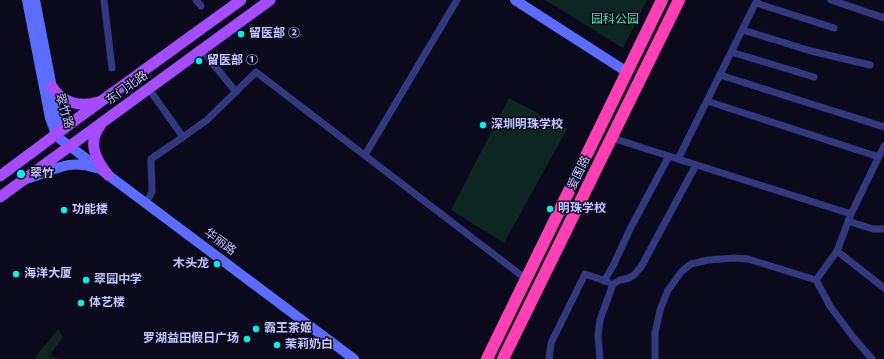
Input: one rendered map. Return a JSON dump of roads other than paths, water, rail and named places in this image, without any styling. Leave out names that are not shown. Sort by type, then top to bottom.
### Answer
[{"type":"highway","name":"爱国路","points":[[487,359],[662,0]]},
{"type":"highway","name":"爱国路","points":[[503,359],[679,0]]},
{"type":"main road","name":"东门北路","points":[[0,176],[241,0]]},
{"type":"main road","name":"东门北路","points":[[0,197],[270,0]]},
{"type":"main road","points":[[52,87],[57,94],[70,102],[88,104],[101,101]]},
{"type":"main road","points":[[103,123],[96,131],[94,149],[96,158],[105,172]]},
{"type":"street","name":"翠竹路","points":[[27,0],[49,111],[60,139],[70,146]]},
{"type":"street","name":"翠竹路","points":[[35,0],[52,87],[58,133]]},
{"type":"street","points":[[104,0],[112,68]]},
{"type":"street","points":[[365,155],[458,0]]},
{"type":"street","points":[[515,0],[627,72]]},
{"type":"street","points":[[678,160],[757,1],[834,28]]},
{"type":"street","points":[[834,1],[884,18]]},
{"type":"street","points":[[743,30],[811,51],[870,65]]},
{"type":"street","points":[[202,50],[236,92]]},
{"type":"street","points":[[731,52],[814,77]]},
{"type":"street","points":[[146,203],[152,192],[152,159],[207,120],[256,72],[526,279]]},
{"type":"street","points":[[720,75],[884,127]]},
{"type":"street","points":[[149,89],[183,137]]},
{"type":"street","points":[[707,101],[879,157]]},
{"type":"street","points":[[612,138],[850,218],[873,229],[884,230]]},
{"type":"street","name":"华丽路","points":[[70,146],[354,359]]},
{"type":"street","points":[[816,280],[838,251],[850,218],[884,146]]},
{"type":"street","points":[[604,281],[669,156]]},
{"type":"street","points":[[26,179],[39,176],[60,166],[72,164],[89,166],[105,172]]},
{"type":"street","points":[[600,359],[598,335],[600,320],[613,284],[634,275],[641,267],[696,165]]},
{"type":"street","points":[[838,251],[884,288]]},
{"type":"street","points":[[655,359],[655,333],[660,310],[668,290],[682,271],[691,264],[708,260],[734,258],[748,260],[816,280],[830,306],[848,331],[872,359]]},
{"type":"street","points":[[549,359],[551,343],[585,274],[613,284]]},
{"type":"place","name":"留医部 ②","points":[[241,34]]},
{"type":"place","name":"留医部 ①","points":[[199,61]]},
{"type":"place","name":"深圳明珠学校","points":[[483,125]]},
{"type":"place","name":"翠竹","points":[[21,174]]},
{"type":"place","name":"明珠学校","points":[[550,209]]},
{"type":"place","name":"功能楼","points":[[64,210]]},
{"type":"place","name":"木头龙","points":[[217,264]]},
{"type":"place","name":"海洋大厦","points":[[16,274]]},
{"type":"place","name":"翠园中学","points":[[86,280]]},
{"type":"place","name":"体艺楼","points":[[81,303]]},
{"type":"place","name":"霸王茶姬","points":[[256,329]]},
{"type":"place","name":"罗湖益田假日广场","points":[[247,339]]},
{"type":"place","name":"茉莉奶白","points":[[277,345]]},
{"type":"park label","name":"园科公园","points":[[615,20]]}]
